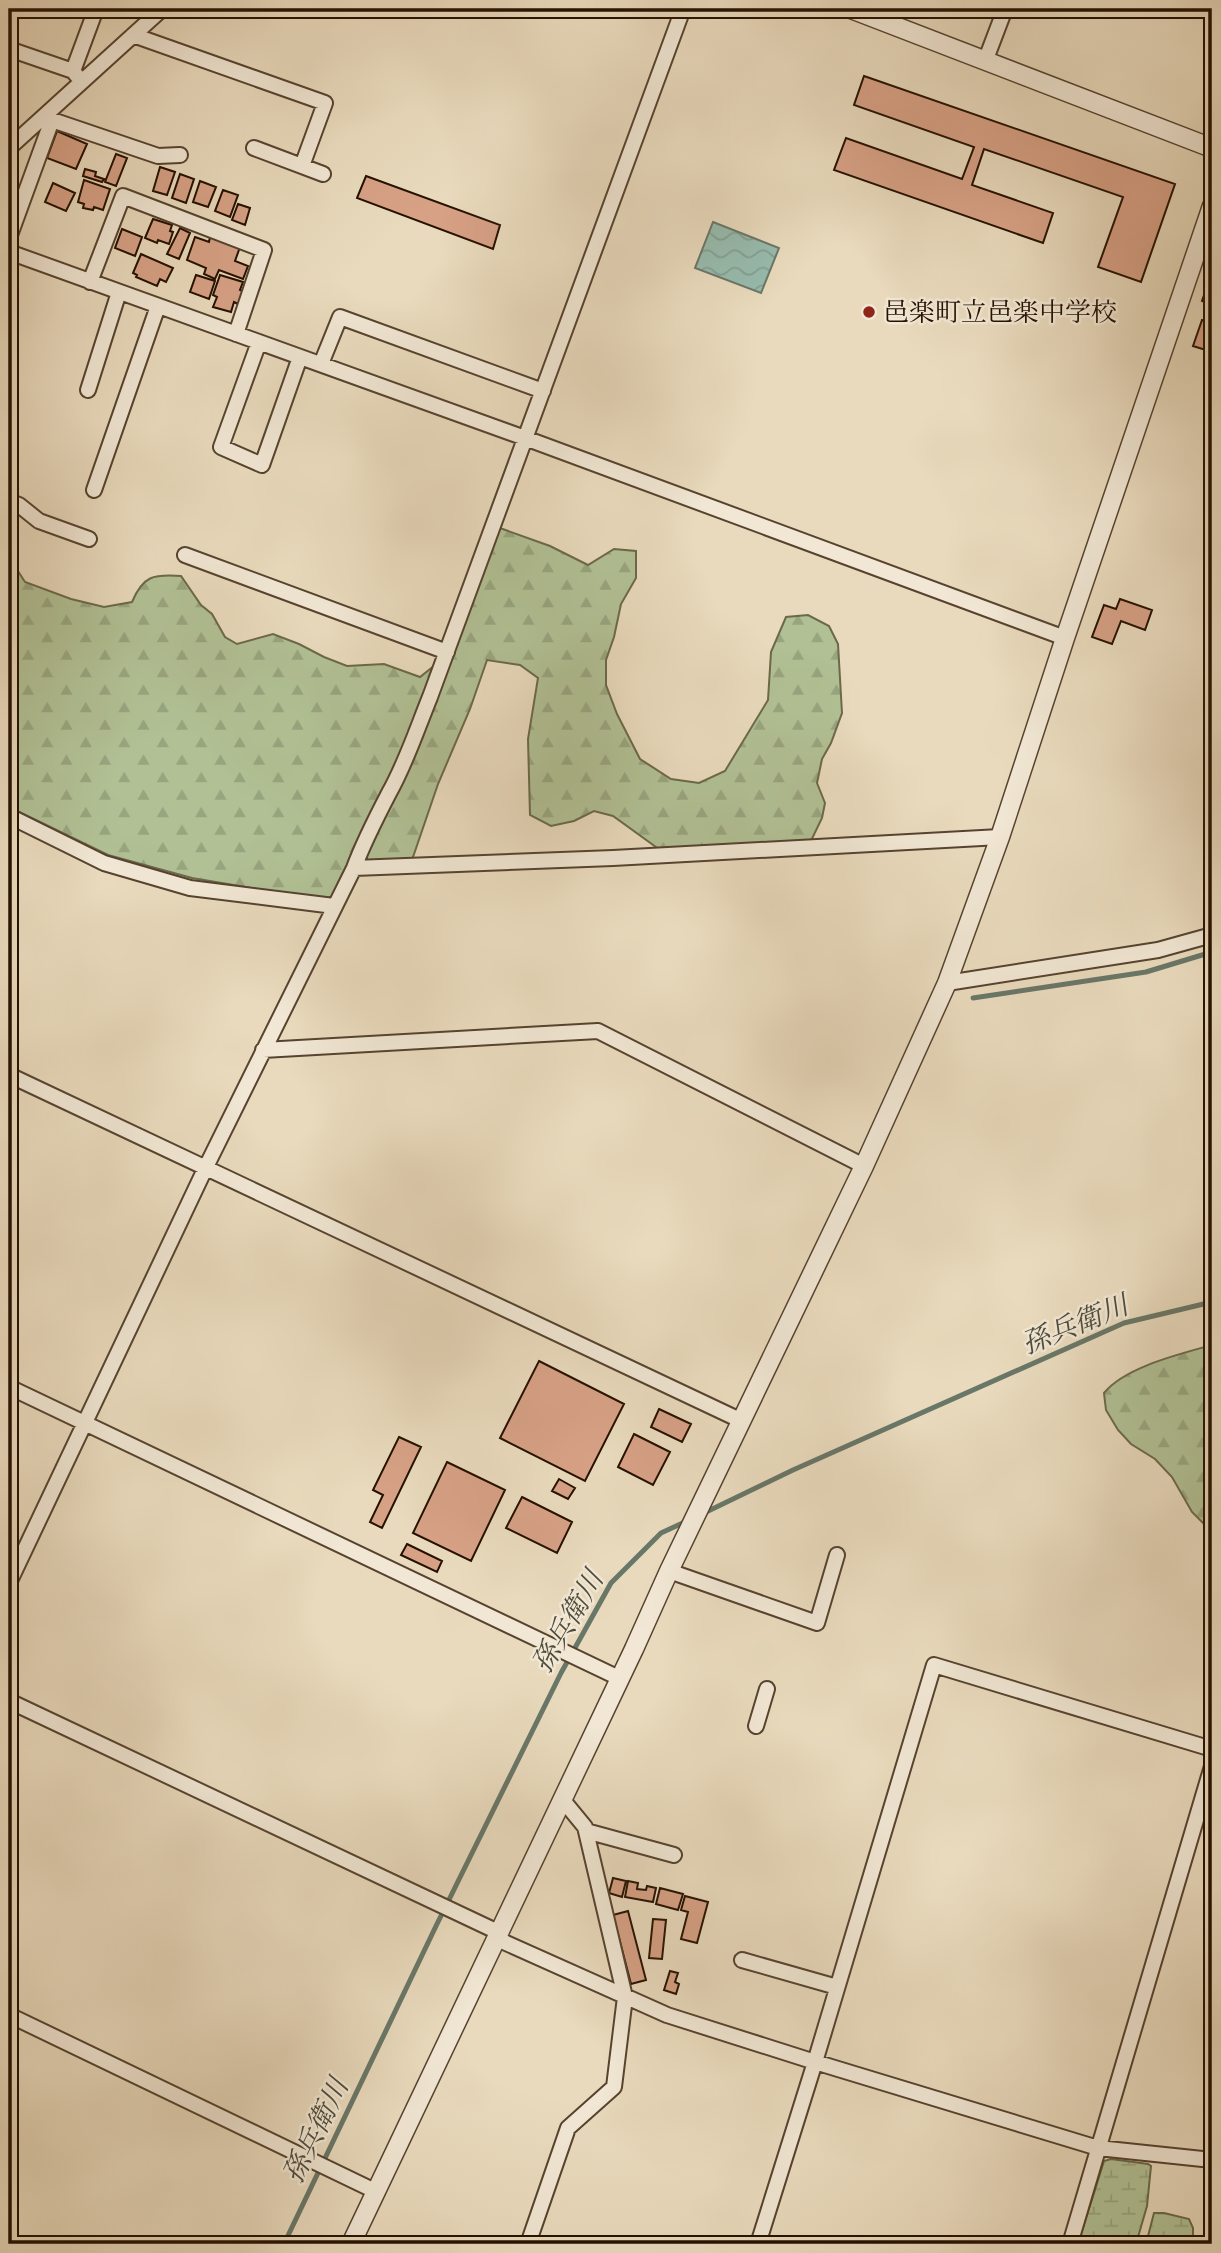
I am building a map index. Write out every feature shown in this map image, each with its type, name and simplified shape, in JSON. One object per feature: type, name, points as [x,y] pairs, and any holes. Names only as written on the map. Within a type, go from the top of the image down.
[{"type":"street","points":[[9,238],[50,117],[77,76],[162,9]]},
{"type":"street","points":[[9,1583],[205,1169],[355,868],[368,832],[390,793],[447,652],[683,9]]},
{"type":"street","points":[[851,9],[1212,148]]},
{"type":"street","points":[[986,59],[1005,9]]},
{"type":"street","points":[[77,76],[91,10]]},
{"type":"street","points":[[133,34],[325,103],[302,166]]},
{"type":"street","points":[[9,49],[77,76]]},
{"type":"street","points":[[9,148],[50,117]]},
{"type":"street","points":[[50,117],[158,156],[180,155]]},
{"type":"street","points":[[254,148],[323,174]]},
{"type":"street","points":[[90,282],[123,195],[264,250],[236,334]]},
{"type":"street","points":[[351,2244],[864,1166],[947,983],[1000,836],[1212,206]]},
{"type":"street","points":[[9,252],[525,438],[1065,638]]},
{"type":"street","points":[[88,390],[119,292]]},
{"type":"street","points":[[94,490],[158,306]]},
{"type":"street","points":[[321,364],[340,317],[543,391]]},
{"type":"street","points":[[259,342],[222,447],[262,464],[300,357]]},
{"type":"street","points":[[9,501],[19,505],[39,521],[89,539]]},
{"type":"street","points":[[185,555],[447,652]]},
{"type":"street","points":[[9,816],[104,863],[190,888],[334,906]]},
{"type":"street","points":[[355,868],[613,858],[1000,836]]},
{"type":"street","points":[[947,983],[1158,950],[1212,935]]},
{"type":"street","points":[[263,1050],[598,1031],[864,1166]]},
{"type":"street","points":[[9,1075],[742,1421]]},
{"type":"street","points":[[9,1387],[619,1678]]},
{"type":"street","points":[[669,1571],[817,1623],[837,1555]]},
{"type":"street","points":[[758,2244],[816,2062],[934,1665],[1212,1749]]},
{"type":"street","points":[[757,1726],[766,1689]]},
{"type":"street","points":[[9,1701],[667,2015],[1098,2148],[1212,2161]]},
{"type":"street","points":[[1070,2244],[1212,1766]]},
{"type":"street","points":[[528,2244],[568,2128],[614,2087],[625,1997],[586,1831],[562,1800]]},
{"type":"street","points":[[586,1831],[674,1855]]},
{"type":"street","points":[[742,1960],[838,1987]]},
{"type":"street","points":[[9,2015],[377,2192]]},
{"type":"green space","points":[[497,527],[550,546],[588,565],[614,549],[636,551],[636,578],[621,604],[606,660],[606,685],[617,714],[640,759],[671,779],[699,783],[725,771],[768,700],[771,652],[786,617],[808,615],[829,626],[838,644],[842,713],[822,759],[817,783],[825,803],[822,818],[808,847],[667,855],[613,816],[594,811],[574,821],[551,826],[530,815],[528,739],[538,678],[520,665],[487,660],[470,709],[438,784],[412,860],[350,862],[333,897],[316,899],[192,878],[108,855],[9,807],[9,563],[16,568],[25,582],[71,599],[104,607],[132,602],[140,587],[156,576],[181,576],[201,605],[212,614],[225,637],[237,644],[273,634],[347,666],[384,664],[420,677],[454,650]]},
{"type":"green space","points":[[1212,1345],[1212,1532],[1192,1512],[1172,1477],[1155,1459],[1131,1444],[1118,1430],[1106,1410],[1104,1393],[1113,1384],[1139,1369]]},
{"type":"green space","points":[[1111,2159],[1151,2166],[1147,2206],[1136,2244],[1078,2244],[1104,2161]]},
{"type":"green space","points":[[1154,2213],[1189,2219],[1193,2228],[1193,2244],[1146,2244]]},
{"type":"water","points":[[713,222],[779,248],[761,293],[695,268]]},
{"type":"building","points":[[864,76],[1175,184],[1141,282],[1098,267],[1123,197],[984,149],[972,185],[1053,213],[1043,243],[834,170],[846,138],[962,179],[974,147],[854,105]]},
{"type":"building","points":[[57,131],[87,144],[76,169],[47,158]]},
{"type":"building","points":[[116,154],[127,158],[116,186],[105,182]]},
{"type":"building","points":[[160,167],[175,172],[167,195],[153,191]]},
{"type":"building","points":[[85,169],[96,172],[95,176],[104,179],[102,182],[83,176]]},
{"type":"building","points":[[180,174],[194,179],[186,203],[172,198]]},
{"type":"building","points":[[366,176],[500,225],[493,249],[357,198]]},
{"type":"building","points":[[84,180],[110,189],[103,210],[83,208],[84,204],[78,202]]},
{"type":"building","points":[[200,181],[216,187],[208,207],[193,202]]},
{"type":"building","points":[[53,183],[75,193],[66,211],[45,202]]},
{"type":"building","points":[[223,190],[238,195],[230,217],[215,211]]},
{"type":"building","points":[[238,204],[250,208],[245,225],[232,220]]},
{"type":"building","points":[[153,219],[172,225],[169,244],[145,238]]},
{"type":"building","points":[[180,228],[190,233],[179,259],[167,254]]},
{"type":"building","points":[[122,229],[142,237],[135,256],[115,248]]},
{"type":"building","points":[[195,237],[209,242],[210,237],[240,247],[235,261],[248,266],[243,279],[219,270],[215,279],[204,274],[206,268],[187,260]]},
{"type":"building","points":[[141,254],[173,268],[166,282],[160,279],[157,286],[136,277],[133,273]]},
{"type":"building","points":[[196,275],[215,281],[209,299],[190,292]]},
{"type":"building","points":[[220,275],[243,282],[238,304],[234,302],[231,312],[213,307],[217,297],[213,295]]},
{"type":"building","points":[[1212,275],[1212,305],[1202,301]]},
{"type":"building","points":[[1202,320],[1212,324],[1212,352],[1193,346]]},
{"type":"building","points":[[1120,599],[1152,610],[1145,630],[1121,621],[1112,644],[1092,637],[1104,605],[1116,609]]},
{"type":"building","points":[[539,1361],[624,1404],[585,1481],[500,1438]]},
{"type":"building","points":[[659,1409],[691,1424],[682,1442],[651,1427]]},
{"type":"building","points":[[634,1434],[670,1452],[653,1485],[618,1467]]},
{"type":"building","points":[[399,1437],[421,1447],[382,1528],[370,1522],[383,1495],[373,1490]]},
{"type":"building","points":[[447,1462],[505,1490],[471,1561],[413,1533]]},
{"type":"building","points":[[559,1479],[575,1488],[568,1499],[552,1491]]},
{"type":"building","points":[[522,1497],[572,1522],[557,1553],[506,1528]]},
{"type":"building","points":[[407,1544],[442,1561],[437,1572],[401,1555]]},
{"type":"building","points":[[613,1878],[626,1881],[622,1897],[609,1893]]},
{"type":"building","points":[[628,1881],[638,1883],[637,1889],[646,1890],[647,1886],[656,1888],[653,1902],[625,1897]]},
{"type":"building","points":[[660,1888],[683,1894],[678,1910],[656,1904]]},
{"type":"building","points":[[685,1896],[708,1902],[697,1943],[681,1939],[688,1912],[681,1910]]},
{"type":"building","points":[[628,1911],[646,1980],[631,1984],[613,1915]]},
{"type":"building","points":[[653,1919],[666,1920],[662,1959],[649,1958]]},
{"type":"building","points":[[670,1971],[678,1973],[675,1982],[679,1984],[676,1994],[664,1990]]},
{"type":"waterway","points":[[973,998],[1146,972],[1212,952]]},
{"type":"waterway","name":"孫兵衛川","points":[[702,1514],[793,1470],[1124,1323],[1212,1302]]},
{"type":"waterway","name":"孫兵衛川","points":[[284,2244],[561,1673],[611,1583],[661,1533],[687,1521]]},
{"type":"place","name":"邑楽町立邑楽中学校","points":[[869,312]]}]
